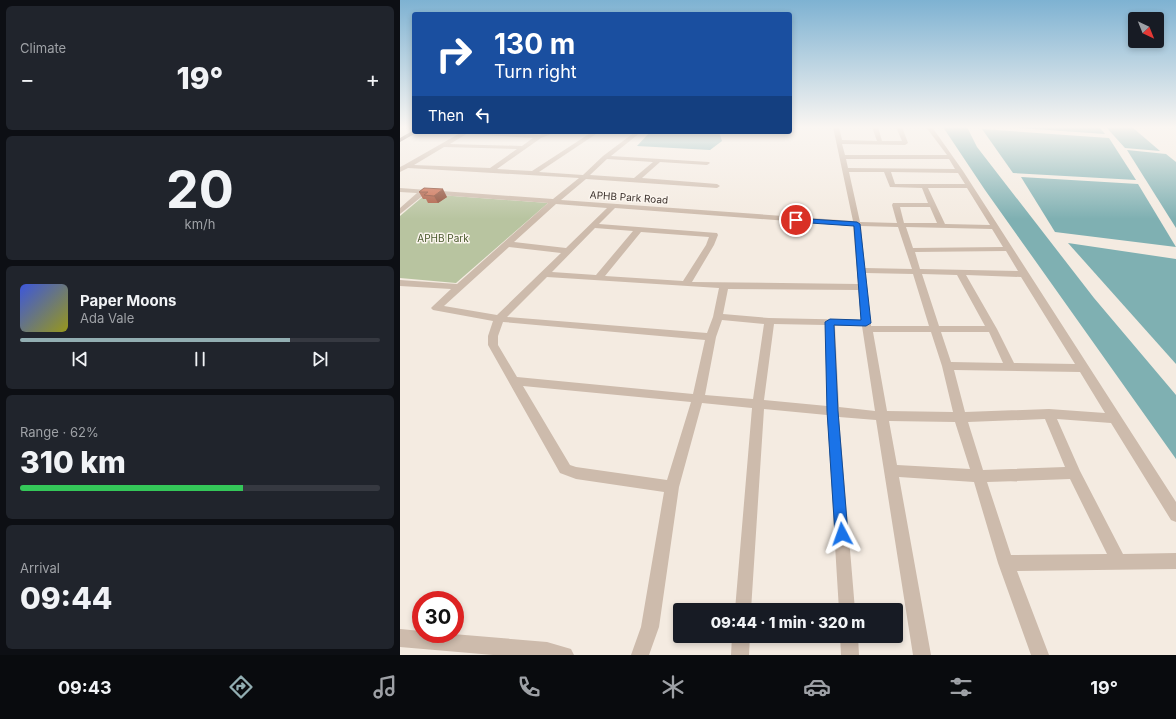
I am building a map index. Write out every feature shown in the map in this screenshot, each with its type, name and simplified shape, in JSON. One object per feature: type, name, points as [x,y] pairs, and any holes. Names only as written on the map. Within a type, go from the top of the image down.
[{"type":"street","points":[[400,170],[421,158]]},
{"type":"street","points":[[491,170],[510,158]]},
{"type":"street","points":[[533,173],[557,158]]},
{"type":"street","points":[[604,158],[585,177],[436,308],[499,319],[711,337]]},
{"type":"street","points":[[615,158],[707,163]]},
{"type":"street","points":[[842,158],[857,224],[867,326],[922,655]]},
{"type":"street","points":[[951,158],[1176,516]]},
{"type":"street","points":[[636,180],[659,160]]},
{"type":"street","points":[[406,166],[491,170],[717,186]]},
{"type":"street","points":[[846,170],[960,171]]},
{"type":"street","points":[[887,171],[901,225],[936,330],[960,416],[1006,563],[1040,655]]},
{"type":"street","points":[[894,196],[924,186],[969,186]]},
{"type":"street","points":[[924,186],[942,226]]},
{"type":"street","name":"APHB Park Road","points":[[400,190],[857,224],[995,227]]},
{"type":"street","points":[[400,212],[424,192]]},
{"type":"street","points":[[894,196],[933,205]]},
{"type":"street","points":[[612,206],[499,319],[493,336],[493,345],[565,469],[576,473],[672,487]]},
{"type":"street","points":[[593,226],[714,235],[710,245],[686,284]]},
{"type":"street","points":[[598,278],[639,229]]},
{"type":"street","points":[[507,244],[568,250]]},
{"type":"street","points":[[910,250],[1009,250]]},
{"type":"street","points":[[861,270],[1024,274]]},
{"type":"street","points":[[960,273],[992,329],[1010,367]]},
{"type":"street","points":[[544,274],[724,286],[862,287]]},
{"type":"street","points":[[400,283],[459,287]]},
{"type":"street","points":[[641,653],[650,627],[672,487],[698,398],[724,286]]},
{"type":"street","points":[[718,317],[769,321],[830,322],[867,326],[936,330],[992,329]]},
{"type":"street","points":[[744,603],[758,404],[769,321]]},
{"type":"street","points":[[830,322],[833,411],[847,603]]},
{"type":"street","points":[[947,366],[1084,368]]},
{"type":"street","points":[[514,381],[882,416],[1049,414],[1115,418]]},
{"type":"street","points":[[1049,414],[1074,473],[1118,561]]},
{"type":"street","points":[[891,471],[980,476],[1074,473]]},
{"type":"street","points":[[1006,563],[1176,561]]},
{"type":"street","points":[[401,640],[565,655]]},
{"type":"street","points":[[740,655],[741,643]]},
{"type":"street","points":[[849,643],[850,655]]},
{"type":"green space","name":"APHB Park","points":[[426,194],[548,203],[456,283],[400,278],[400,216]]},
{"type":"water","points":[[963,158],[985,158],[1094,298],[1176,395],[1176,459]]},
{"type":"water","points":[[1002,158],[1122,158],[1136,180],[1013,173]]},
{"type":"water","points":[[1132,158],[1170,158],[1176,162],[1176,228]]},
{"type":"water","points":[[1021,177],[1138,184],[1176,247],[1055,232]]},
{"type":"water","points":[[1068,243],[1176,259],[1176,364]]},
{"type":"building","points":[[424,188],[443,189],[434,196],[424,195],[428,192],[419,192]]},
{"type":"route","points":[[796,220],[857,224],[866,323],[830,322],[833,411],[842,534]]}]
